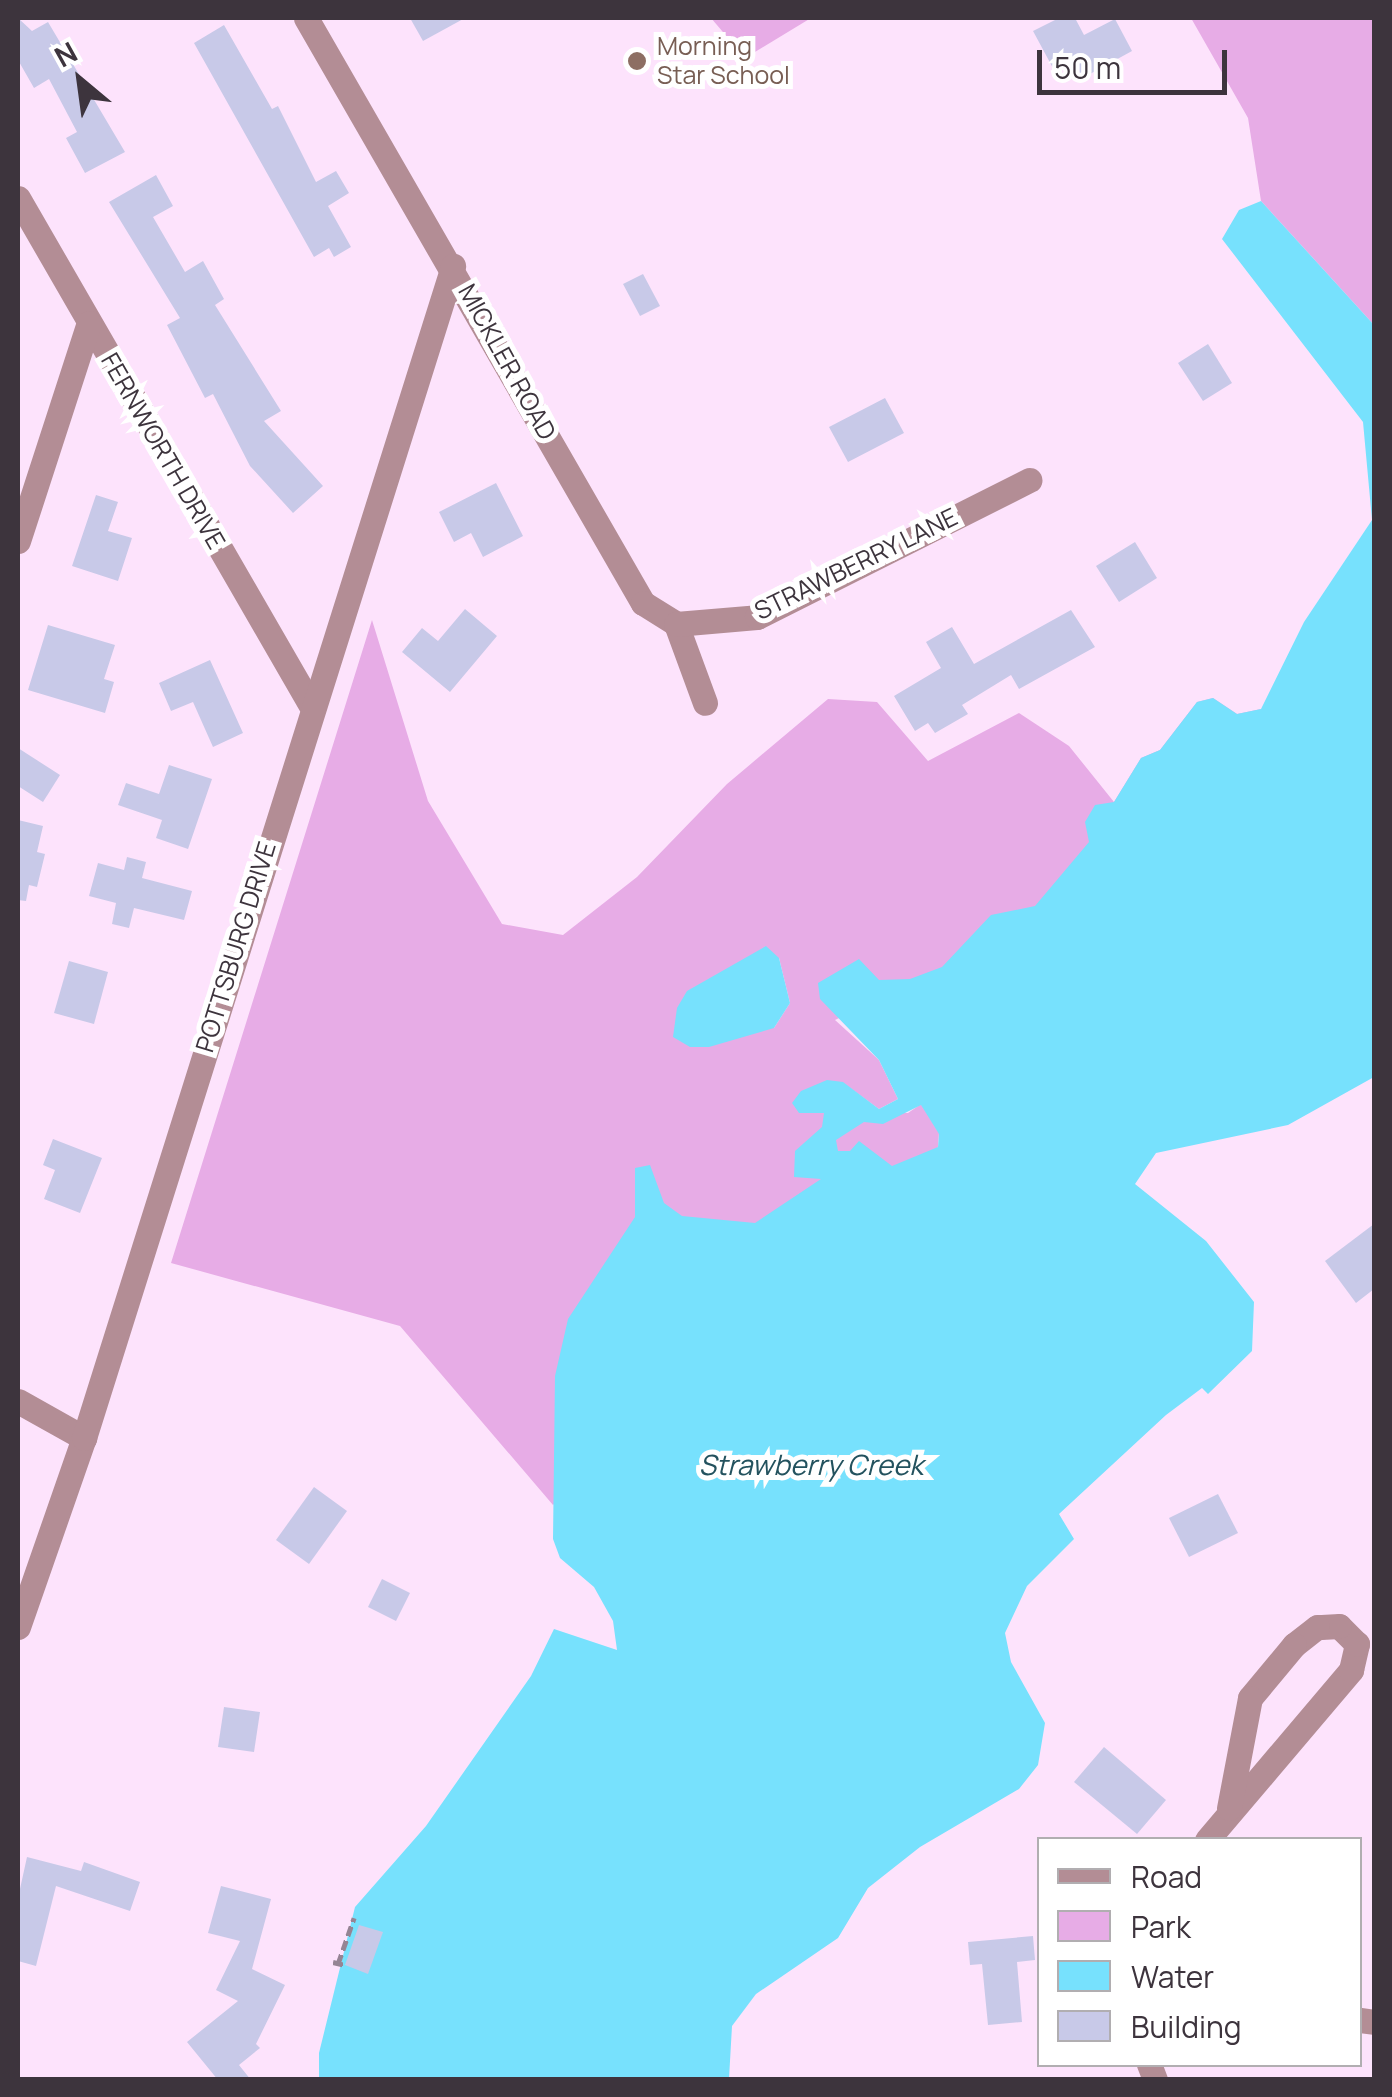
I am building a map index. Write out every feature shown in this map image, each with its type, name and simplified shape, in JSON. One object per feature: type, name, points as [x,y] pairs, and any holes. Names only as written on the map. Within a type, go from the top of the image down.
[{"type":"street","name":"MICKLER ROAD","points":[[306,18],[453,266],[642,603],[676,624]]},
{"type":"street","name":"FERNWORTH DRIVE","points":[[18,198],[310,704]]},
{"type":"street","name":"POTTSBURG DRIVE","points":[[18,1628],[84,1438],[310,704],[453,266]]},
{"type":"street","points":[[18,541],[89,323]]},
{"type":"street","name":"STRAWBERRY LANE","points":[[676,624],[757,617],[1029,480]]},
{"type":"street","points":[[676,624],[704,703]]},
{"type":"street","points":[[18,1401],[84,1438]]},
{"type":"street","points":[[1209,1837],[1229,1808],[1352,1670],[1358,1644],[1339,1626],[1317,1627],[1294,1645],[1250,1698],[1229,1808]]},
{"type":"path","points":[[339,1964],[354,1918]]},
{"type":"green space","points":[[711,18],[811,18],[745,58]]},
{"type":"green space","points":[[1191,18],[1374,18],[1374,325],[1261,201],[1248,118]]},
{"type":"green space","points":[[372,620],[428,801],[502,924],[563,935],[637,877],[727,784],[828,699],[877,702],[928,761],[1019,713],[1069,746],[1114,802],[1141,758],[1160,750],[1197,702],[1213,698],[1237,714],[1261,709],[1095,836],[1066,910],[835,1020],[879,1060],[898,1099],[879,1109],[842,1082],[799,1113],[908,1113],[921,1104],[939,1133],[938,1147],[553,1505],[400,1326],[171,1263]],"holes":[[[779,958],[790,1003],[774,1028]]]},
{"type":"water","name":"Strawberry Creek","points":[[1261,201],[1374,325],[1374,1077],[1288,1125],[1156,1153],[1135,1184],[1206,1241],[1254,1302],[1252,1351],[1208,1394],[1202,1388],[1166,1415],[1059,1514],[1074,1539],[1027,1586],[1005,1633],[1011,1662],[1045,1723],[1038,1765],[1019,1789],[920,1847],[868,1888],[838,1938],[756,1994],[732,2026],[729,2079],[319,2080],[319,2053],[355,1907],[426,1826],[531,1676],[554,1629],[617,1650],[613,1621],[594,1587],[560,1558],[553,1539],[555,1376],[568,1319],[635,1217],[635,1168],[650,1165],[664,1203],[682,1216],[755,1223],[821,1179],[794,1177],[795,1151],[822,1127],[824,1113],[799,1113],[792,1103],[801,1091],[827,1080],[843,1082],[879,1109],[898,1099],[879,1060],[820,999],[818,983],[859,959],[879,980],[910,979],[942,967],[991,915],[1035,906],[1089,842],[1085,822],[1095,805],[1114,802],[1141,758],[1160,750],[1197,702],[1213,698],[1237,714],[1261,709],[1304,622],[1372,520],[1363,422],[1222,239],[1239,210]],"holes":[[[921,1105],[939,1134],[938,1147],[892,1166],[859,1141],[850,1151],[838,1151],[836,1140],[864,1122],[883,1124]]]},
{"type":"water","points":[[766,946],[779,958],[790,1003],[774,1028],[709,1047],[690,1047],[673,1037],[677,1008],[687,991]]},
{"type":"building","points":[[18,18],[32,31],[48,22],[125,152],[85,173],[66,138],[77,132],[49,79],[34,88],[18,60]]},
{"type":"building","points":[[410,18],[465,18],[423,41]]},
{"type":"building","points":[[1059,18],[1075,18],[1084,35],[1115,19],[1132,51],[1079,80],[1069,62],[1054,70],[1033,31]]},
{"type":"building","points":[[224,25],[272,109],[278,106],[316,182],[336,171],[349,193],[328,206],[351,247],[334,257],[329,248],[314,257],[194,43]]},
{"type":"building","points":[[156,175],[173,206],[153,217],[185,272],[203,261],[224,299],[215,305],[281,411],[264,421],[323,486],[293,513],[250,466],[213,394],[205,398],[167,325],[180,318],[109,202]]},
{"type":"building","points":[[643,274],[660,306],[640,316],[623,284]]},
{"type":"building","points":[[1208,344],[1232,383],[1203,401],[1178,363]]},
{"type":"building","points":[[885,398],[904,433],[848,462],[829,427]]},
{"type":"building","points":[[496,483],[523,536],[483,557],[471,533],[454,542],[439,512]]},
{"type":"building","points":[[96,495],[118,502],[108,531],[132,538],[118,581],[72,566]]},
{"type":"building","points":[[1135,542],[1157,578],[1119,602],[1096,566]]},
{"type":"building","points":[[465,609],[497,636],[450,692],[402,652],[422,628],[438,641]]},
{"type":"building","points":[[1071,610],[1095,647],[1019,689],[1011,675],[962,705],[968,714],[935,733],[928,723],[915,731],[894,696],[941,668],[926,642],[952,627],[974,664]]},
{"type":"building","points":[[48,625],[115,645],[104,679],[114,682],[105,713],[28,690]]},
{"type":"building","points":[[210,660],[243,733],[213,747],[193,702],[171,711],[159,683]]},
{"type":"building","points":[[18,748],[60,775],[43,802],[18,786]]},
{"type":"building","points":[[169,765],[212,779],[188,849],[156,838],[162,820],[118,805],[126,783],[159,794]]},
{"type":"building","points":[[18,820],[43,826],[37,852],[45,854],[37,887],[29,885],[26,901],[18,900]]},
{"type":"building","points":[[127,857],[146,862],[142,878],[192,891],[184,920],[134,908],[129,928],[112,924],[116,903],[89,896],[98,863],[124,870]]},
{"type":"building","points":[[69,961],[108,972],[94,1024],[54,1013]]},
{"type":"building","points":[[53,1139],[102,1158],[80,1213],[44,1199],[55,1170],[43,1165]]},
{"type":"building","points":[[1374,1224],[1374,1289],[1356,1303],[1325,1261]]},
{"type":"building","points":[[314,1487],[347,1511],[309,1564],[276,1540]]},
{"type":"building","points":[[1218,1494],[1238,1533],[1189,1557],[1169,1518]]},
{"type":"building","points":[[382,1579],[410,1593],[396,1621],[368,1607]]},
{"type":"building","points":[[224,1707],[260,1712],[254,1752],[218,1747]]},
{"type":"building","points":[[1104,1747],[1166,1800],[1137,1834],[1074,1782]]},
{"type":"building","points":[[27,1857],[81,1871],[84,1862],[140,1882],[130,1911],[56,1886],[36,1966],[18,1961],[18,1898]]},
{"type":"building","points":[[221,1886],[271,1899],[252,1969],[285,1985],[256,2044],[260,2048],[239,2065],[251,2080],[218,2080],[187,2042],[238,2001],[216,1990],[240,1941],[208,1933]]},
{"type":"building","points":[[359,1925],[383,1932],[368,1974],[345,1965]]},
{"type":"building","points":[[1033,1936],[1035,1960],[1017,1962],[1022,2022],[988,2025],[982,1964],[970,1965],[968,1942]]},
{"type":"place","name":"Morning Star School","points":[[637,61]]}]
